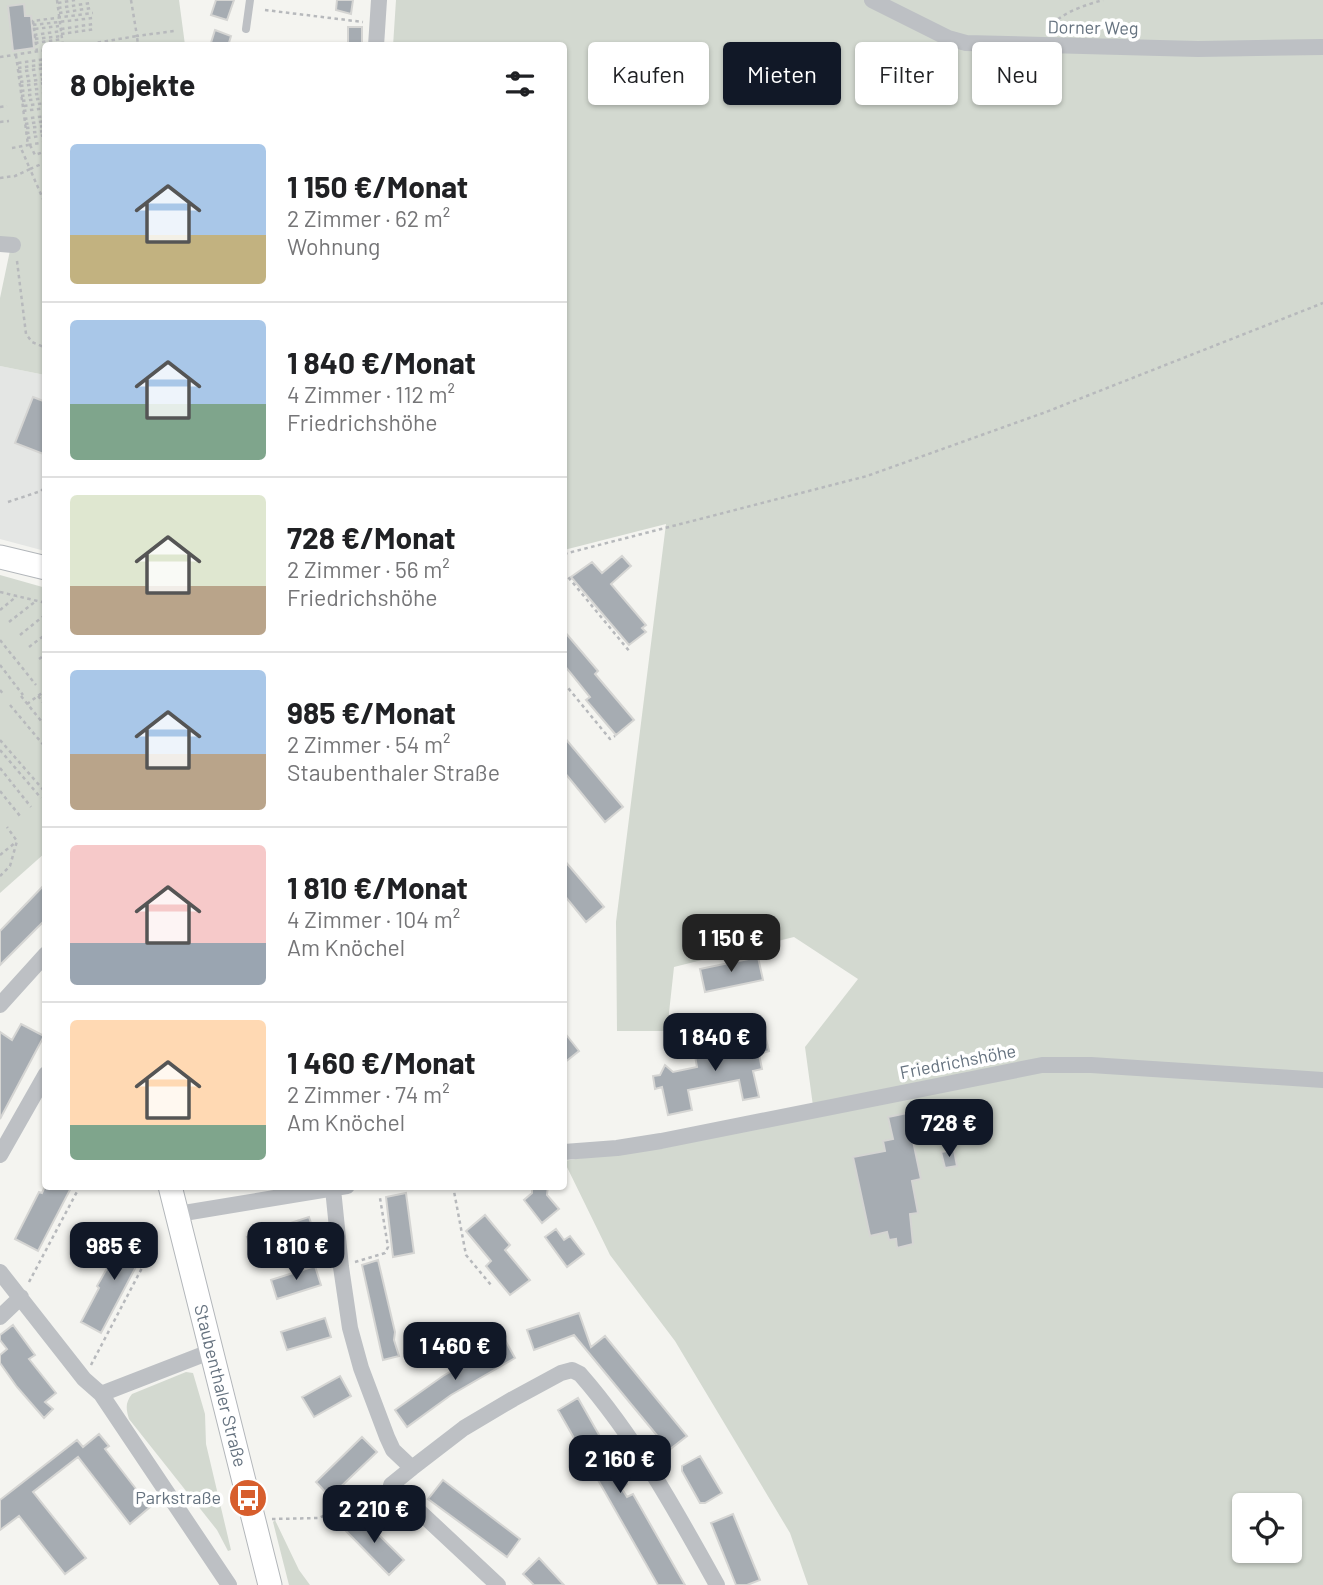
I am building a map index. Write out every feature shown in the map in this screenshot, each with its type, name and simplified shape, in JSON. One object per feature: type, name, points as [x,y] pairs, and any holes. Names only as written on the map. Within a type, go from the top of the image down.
[{"type":"main road","points":[[0,557],[42,567]]},
{"type":"main road","name":"Staubenthaler Straße","points":[[171,1190],[270,1585]]},
{"type":"street","points":[[376,42],[379,0]]},
{"type":"street","name":"Dorner Weg","points":[[872,0],[957,41],[973,42]]},
{"type":"street","name":"Dorner Weg","points":[[1062,46],[1198,49],[1323,47]]},
{"type":"street","points":[[0,1005],[42,958]]},
{"type":"street","name":"Friedrichshöhe","points":[[567,1152],[661,1141],[1042,1065],[1091,1065],[1323,1080]]},
{"type":"street","points":[[0,1154],[42,1081]]},
{"type":"street","points":[[178,1214],[281,1192],[310,1190]]},
{"type":"street","points":[[340,1190],[341,1266],[350,1328],[375,1408],[393,1450],[412,1468]]},
{"type":"street","points":[[0,1272],[84,1378],[102,1394],[229,1585]]},
{"type":"street","points":[[0,1317],[21,1297]]},
{"type":"street","points":[[102,1394],[212,1351]]},
{"type":"street","points":[[498,1585],[391,1485],[464,1428],[561,1373],[572,1370],[580,1374],[598,1394],[652,1470],[717,1585]]},
{"type":"lane","points":[[246,29],[250,0]]},
{"type":"path","points":[[58,4],[75,0]]},
{"type":"path","points":[[131,0],[137,42]]},
{"type":"path","points":[[1038,42],[1052,24],[1085,5],[1103,0]]},
{"type":"path","points":[[58,4],[92,5],[59,13]]},
{"type":"path","points":[[58,4],[62,42]]},
{"type":"path","points":[[265,10],[377,24]]},
{"type":"path","points":[[37,52],[33,21],[93,13]]},
{"type":"path","points":[[35,39],[93,18]]},
{"type":"path","points":[[53,42],[61,31],[94,24]]},
{"type":"path","points":[[34,27],[61,31],[95,29]]},
{"type":"path","points":[[101,42],[174,31]]},
{"type":"path","points":[[35,39],[48,42]]},
{"type":"path","points":[[0,57],[42,51]]},
{"type":"path","points":[[16,55],[29,145],[35,155],[42,152]]},
{"type":"path","points":[[18,68],[42,65]]},
{"type":"path","points":[[19,77],[42,74]]},
{"type":"path","points":[[21,89],[42,84]]},
{"type":"path","points":[[21,89],[42,84]]},
{"type":"path","points":[[21,89],[42,95]]},
{"type":"path","points":[[22,101],[42,97]]},
{"type":"path","points":[[24,109],[42,104]]},
{"type":"path","points":[[0,107],[7,106]]},
{"type":"path","points":[[24,109],[42,108]]},
{"type":"path","points":[[25,123],[42,117]]},
{"type":"path","points":[[0,122],[9,121]]},
{"type":"path","points":[[25,123],[42,123]]},
{"type":"path","points":[[27,135],[42,133]]},
{"type":"path","points":[[12,148],[42,143]]},
{"type":"path","points":[[20,146],[42,197]]},
{"type":"path","points":[[0,178],[15,176],[42,164]]},
{"type":"path","points":[[7,244],[26,334],[32,342],[42,346]]},
{"type":"path","points":[[567,553],[867,477],[1046,412],[1323,303]]},
{"type":"path","points":[[8,502],[42,490]]},
{"type":"path","points":[[567,576],[629,652]]},
{"type":"path","points":[[0,592],[42,602]]},
{"type":"path","points":[[0,610],[17,596]]},
{"type":"path","points":[[9,622],[36,601]]},
{"type":"path","points":[[20,635],[42,617]]},
{"type":"path","points":[[29,647],[42,637]]},
{"type":"path","points":[[0,640],[36,685]]},
{"type":"path","points":[[0,665],[42,722]]},
{"type":"path","points":[[567,687],[610,739],[615,736]]},
{"type":"path","points":[[0,690],[4,695]]},
{"type":"path","points":[[27,704],[42,693]]},
{"type":"path","points":[[38,696],[42,701]]},
{"type":"path","points":[[10,705],[42,743]]},
{"type":"path","points":[[0,740],[42,788]]},
{"type":"path","points":[[0,750],[41,798]]},
{"type":"path","points":[[0,768],[31,807]]},
{"type":"path","points":[[0,791],[20,816]]},
{"type":"path","points":[[7,827],[18,841]]},
{"type":"path","points":[[0,855],[18,841]]},
{"type":"path","points":[[0,876],[10,866],[18,841]]},
{"type":"path","points":[[21,1297],[78,1190]]},
{"type":"path","points":[[454,1190],[466,1255],[491,1285]]},
{"type":"path","points":[[341,1266],[384,1253],[388,1247],[380,1198]]},
{"type":"path","points":[[84,1378],[153,1247]]},
{"type":"path","points":[[253,1518],[319,1518],[372,1491],[391,1485]]},
{"type":"shaded area","points":[[0,0],[179,0],[185,42],[42,42],[42,374],[0,366],[0,298],[12,241],[0,242]]},
{"type":"shaded area","points":[[396,0],[1323,0],[1323,1585],[808,1585],[790,1533],[675,1341],[610,1255],[567,1167],[567,1160],[617,1152],[813,1106],[805,1047],[858,979],[794,937],[674,967],[667,1031],[617,1031],[616,922],[666,524],[567,549],[567,42],[393,42]]},
{"type":"shaded area","points":[[0,366],[42,374],[42,550],[0,539]]},
{"type":"shaded area","points":[[0,575],[42,587],[42,856],[0,893]]},
{"type":"shaded area","points":[[186,1372],[193,1373],[205,1414],[206,1444],[231,1550],[228,1551],[217,1530],[128,1415],[127,1403],[132,1394]]},
{"type":"shaded area","points":[[275,1520],[299,1570],[310,1585],[289,1585],[273,1522]]},
{"type":"building","points":[[216,0],[234,0],[227,20],[211,15]]},
{"type":"building","points":[[337,0],[353,0],[351,14],[336,10]]},
{"type":"building","points":[[24,4],[25,16],[31,16],[34,48],[13,51],[8,6]]},
{"type":"building","points":[[348,27],[362,27],[362,42],[348,42]]},
{"type":"building","points":[[215,30],[231,36],[229,42],[211,42]]},
{"type":"building","points":[[33,397],[42,400],[42,453],[15,443]]},
{"type":"building","points":[[622,556],[631,566],[611,584],[646,625],[642,628],[646,632],[629,645],[571,577],[592,562],[602,573]]},
{"type":"building","points":[[567,635],[598,671],[595,674],[634,720],[616,735],[586,700],[590,697],[567,669]]},
{"type":"building","points":[[567,741],[623,807],[605,822],[567,776]]},
{"type":"building","points":[[567,864],[604,907],[586,922],[567,899]]},
{"type":"building","points":[[42,887],[42,923],[0,965],[0,931]]},
{"type":"building","points":[[758,957],[763,980],[705,992],[700,969]]},
{"type":"building","points":[[21,1024],[42,1035],[42,1040],[0,1119],[0,1032],[12,1040]]},
{"type":"building","points":[[763,1027],[769,1051],[759,1054],[762,1069],[753,1071],[759,1097],[743,1100],[739,1080],[688,1090],[692,1110],[668,1115],[662,1087],[655,1089],[653,1076],[660,1075],[665,1065],[673,1072],[697,1067],[695,1056],[749,1045],[746,1031]]},
{"type":"building","points":[[567,1036],[579,1051],[567,1061]]},
{"type":"building","points":[[912,1112],[918,1140],[913,1141],[921,1179],[912,1181],[918,1213],[910,1214],[913,1244],[897,1248],[896,1239],[889,1240],[887,1232],[870,1236],[853,1157],[885,1151],[883,1141],[893,1139],[888,1117]]},
{"type":"building","points":[[954,1150],[957,1166],[945,1168],[941,1152]]},
{"type":"building","points":[[43,1190],[70,1190],[38,1251],[15,1239],[39,1192],[42,1193]]},
{"type":"building","points":[[532,1190],[548,1190],[547,1195],[559,1209],[542,1223],[524,1200]]},
{"type":"building","points":[[406,1193],[414,1253],[393,1257],[386,1197]]},
{"type":"building","points":[[485,1215],[510,1245],[505,1250],[530,1280],[510,1295],[486,1266],[491,1261],[466,1231]]},
{"type":"building","points":[[309,1217],[314,1232],[252,1252],[247,1237]]},
{"type":"building","points":[[556,1229],[564,1240],[570,1236],[584,1254],[567,1267],[545,1237]]},
{"type":"building","points":[[127,1233],[148,1244],[101,1333],[81,1322],[99,1288],[97,1286]]},
{"type":"building","points":[[378,1260],[399,1356],[383,1360],[362,1265]]},
{"type":"building","points":[[315,1266],[321,1285],[277,1299],[271,1280]]},
{"type":"building","points":[[579,1313],[591,1347],[605,1336],[687,1436],[669,1450],[574,1335],[534,1350],[527,1330]]},
{"type":"building","points":[[325,1318],[331,1337],[287,1350],[281,1332]]},
{"type":"building","points":[[13,1325],[35,1355],[29,1359],[56,1393],[45,1402],[53,1409],[44,1418],[0,1363],[0,1355],[7,1349],[0,1340],[0,1335]]},
{"type":"building","points":[[505,1340],[515,1358],[451,1395],[407,1427],[395,1410],[443,1376]]},
{"type":"building","points":[[340,1376],[351,1396],[314,1417],[302,1397]]},
{"type":"building","points":[[578,1398],[627,1484],[622,1489],[627,1497],[633,1494],[685,1585],[658,1585],[558,1410]]},
{"type":"building","points":[[99,1434],[109,1446],[105,1449],[150,1507],[130,1524],[78,1457],[33,1492],[86,1558],[65,1574],[19,1516],[0,1530],[0,1500],[77,1440],[83,1447]]},
{"type":"building","points":[[362,1437],[377,1452],[330,1497],[316,1482]]},
{"type":"building","points":[[700,1456],[722,1493],[705,1503],[700,1503],[682,1471],[682,1466]]},
{"type":"building","points":[[443,1480],[520,1539],[507,1557],[428,1499]]},
{"type":"building","points":[[358,1514],[404,1560],[389,1575],[344,1529]]},
{"type":"building","points":[[733,1514],[760,1580],[747,1585],[736,1585],[711,1523]]},
{"type":"building","points":[[539,1558],[564,1585],[534,1585],[523,1574]]},
{"type":"place","name":"Parkstraße","points":[[248,1498]]}]
